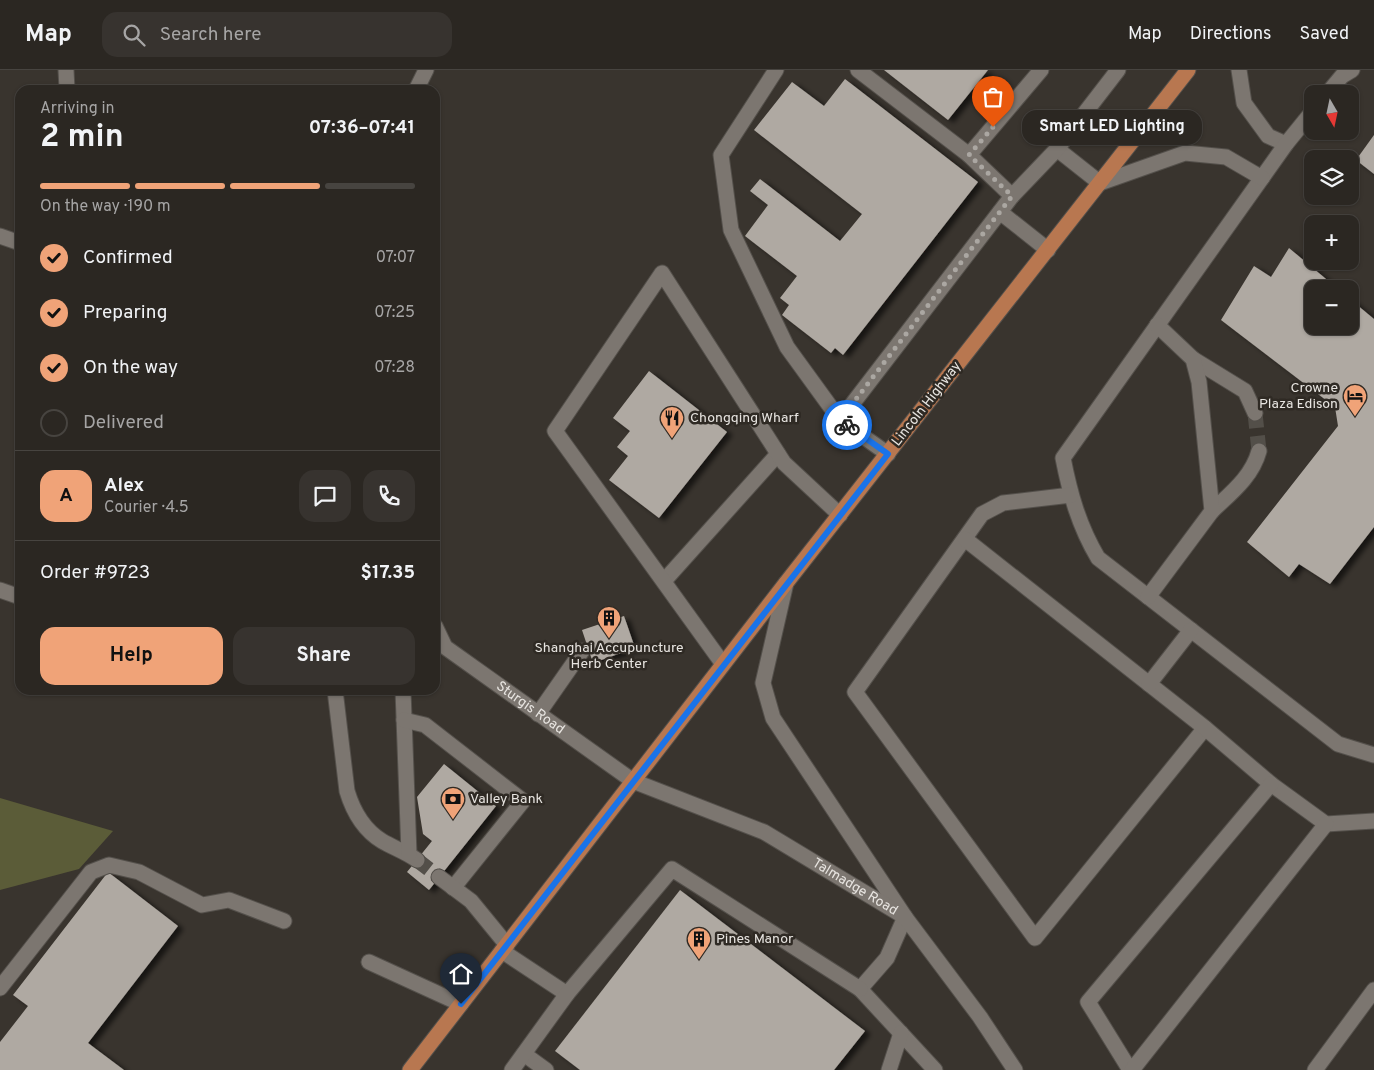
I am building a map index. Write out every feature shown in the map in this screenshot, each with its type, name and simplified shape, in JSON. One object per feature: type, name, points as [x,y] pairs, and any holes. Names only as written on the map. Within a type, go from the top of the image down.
[{"type":"main road","name":"Lincoln Highway","points":[[410,1070],[786,583],[1188,70]]},
{"type":"street","points":[[66,70],[67,85]]},
{"type":"street","points":[[418,85],[426,70]]},
{"type":"street","points":[[776,70],[722,155],[731,230],[787,346],[840,420],[888,454]]},
{"type":"street","points":[[858,70],[969,155],[1012,196]]},
{"type":"street","points":[[969,155],[1040,70]]},
{"type":"street","points":[[840,420],[1012,196],[1057,149],[1118,70]]},
{"type":"street","points":[[1239,70],[1244,103],[1268,136],[1286,144]]},
{"type":"street","points":[[1335,85],[1342,76],[1352,70]]},
{"type":"street","points":[[1304,122],[1286,144],[1063,458],[1071,495],[1086,537],[1098,558],[1338,744],[1374,754]]},
{"type":"street","points":[[1057,149],[1100,183],[1185,153],[1226,157],[1262,178]]},
{"type":"street","points":[[1000,212],[1048,250]]},
{"type":"street","points":[[0,236],[15,241]]},
{"type":"street","points":[[723,664],[555,431],[662,273],[784,463],[840,515]]},
{"type":"street","points":[[1157,325],[1193,359],[1245,391],[1255,413]]},
{"type":"street","points":[[1193,359],[1199,382],[1212,511]]},
{"type":"street","points":[[1148,597],[1212,511],[1242,482],[1256,461],[1259,451]]},
{"type":"street","points":[[664,581],[778,454]]},
{"type":"street","points":[[1071,495],[1003,503],[982,514],[855,692],[1035,938],[1205,728]]},
{"type":"street","points":[[964,539],[1205,728],[1272,784],[1326,824],[1374,821]]},
{"type":"street","points":[[786,583],[763,683],[773,718],[905,917],[887,958],[860,989]]},
{"type":"street","points":[[0,590],[15,595]]},
{"type":"street","points":[[1148,684],[1191,630]]},
{"type":"street","name":"Sturgis Road","points":[[440,647],[633,781]]},
{"type":"street","points":[[538,714],[582,651]]},
{"type":"street","points":[[336,695],[350,803],[368,830],[382,841],[412,857],[404,695]]},
{"type":"street","points":[[404,720],[425,725],[523,801],[453,888]]},
{"type":"street","name":"Talmadge Road","points":[[633,781],[764,832],[905,917],[980,1017],[1015,1070]]},
{"type":"street","points":[[1272,784],[1088,1002],[1131,1070],[1326,824]]},
{"type":"street","points":[[0,988],[91,872],[108,865],[139,872],[202,905],[229,900],[284,921]]},
{"type":"street","points":[[512,1070],[567,994],[672,869],[860,989],[935,1070]]},
{"type":"street","points":[[439,877],[472,901],[504,948],[567,994]]},
{"type":"street","points":[[369,962],[461,1004]]},
{"type":"street","points":[[1315,1070],[1374,990]]},
{"type":"street","points":[[889,1070],[901,1033]]},
{"type":"street","points":[[524,1054],[546,1070]]},
{"type":"green space","points":[[0,798],[113,831],[79,869],[0,890]]},
{"type":"building","points":[[884,70],[988,70],[948,120]]},
{"type":"building","points":[[845,79],[978,182],[843,355],[835,348],[831,353],[782,315],[789,305],[780,298],[797,276],[745,236],[768,205],[750,191],[760,179],[840,241],[862,214],[754,130],[792,82],[824,106]]},
{"type":"building","points":[[1374,135],[1374,174],[1359,162],[1359,156]]},
{"type":"building","name":"Crowne Plaza Edison","points":[[1289,248],[1304,261],[1304,270],[1315,270],[1327,280],[1304,280],[1304,335],[1359,335],[1359,306],[1374,319],[1374,527],[1330,584],[1299,564],[1289,577],[1247,542],[1338,426],[1335,407],[1221,320],[1254,266],[1271,277]]},
{"type":"building","name":"Chongqing Wharf","points":[[649,371],[727,432],[659,518],[609,480],[628,456],[617,447],[630,431],[613,418]]},
{"type":"building","name":"Shanghai Accupuncture Herb Center","points":[[624,616],[635,648],[593,663],[582,630]]},
{"type":"building","name":"Valley Bank","points":[[444,764],[496,806],[429,890],[407,872],[432,841],[423,834],[417,797]]},
{"type":"building","points":[[108,872],[178,926],[88,1043],[124,1070],[0,1070],[0,1042],[28,1006],[13,995]]},
{"type":"building","name":"Pines Manor","points":[[680,890],[865,1031],[834,1070],[580,1070],[555,1051]]},
{"type":"tunnel","points":[[1255,413],[1259,451]]},
{"type":"tunnel","points":[[417,860],[439,877]]},
{"type":"way so far","points":[[847,425],[840,420],[1012,196],[969,155],[993,127]]},
{"type":"place","name":"Smart LED Lighting","points":[[993,127]]},
{"type":"place","name":"Crowne Plaza Edison","points":[[1355,417]]},
{"type":"place","name":"Chongqing Wharf","points":[[672,439]]},
{"type":"place","name":"Shanghai Accupuncture Herb Center","points":[[609,639]]},
{"type":"place","name":"Valley Bank","points":[[453,820]]},
{"type":"place","name":"Pines Manor","points":[[699,960]]},
{"type":"route","points":[[461,1004],[775,597],[888,454],[847,425]]}]
